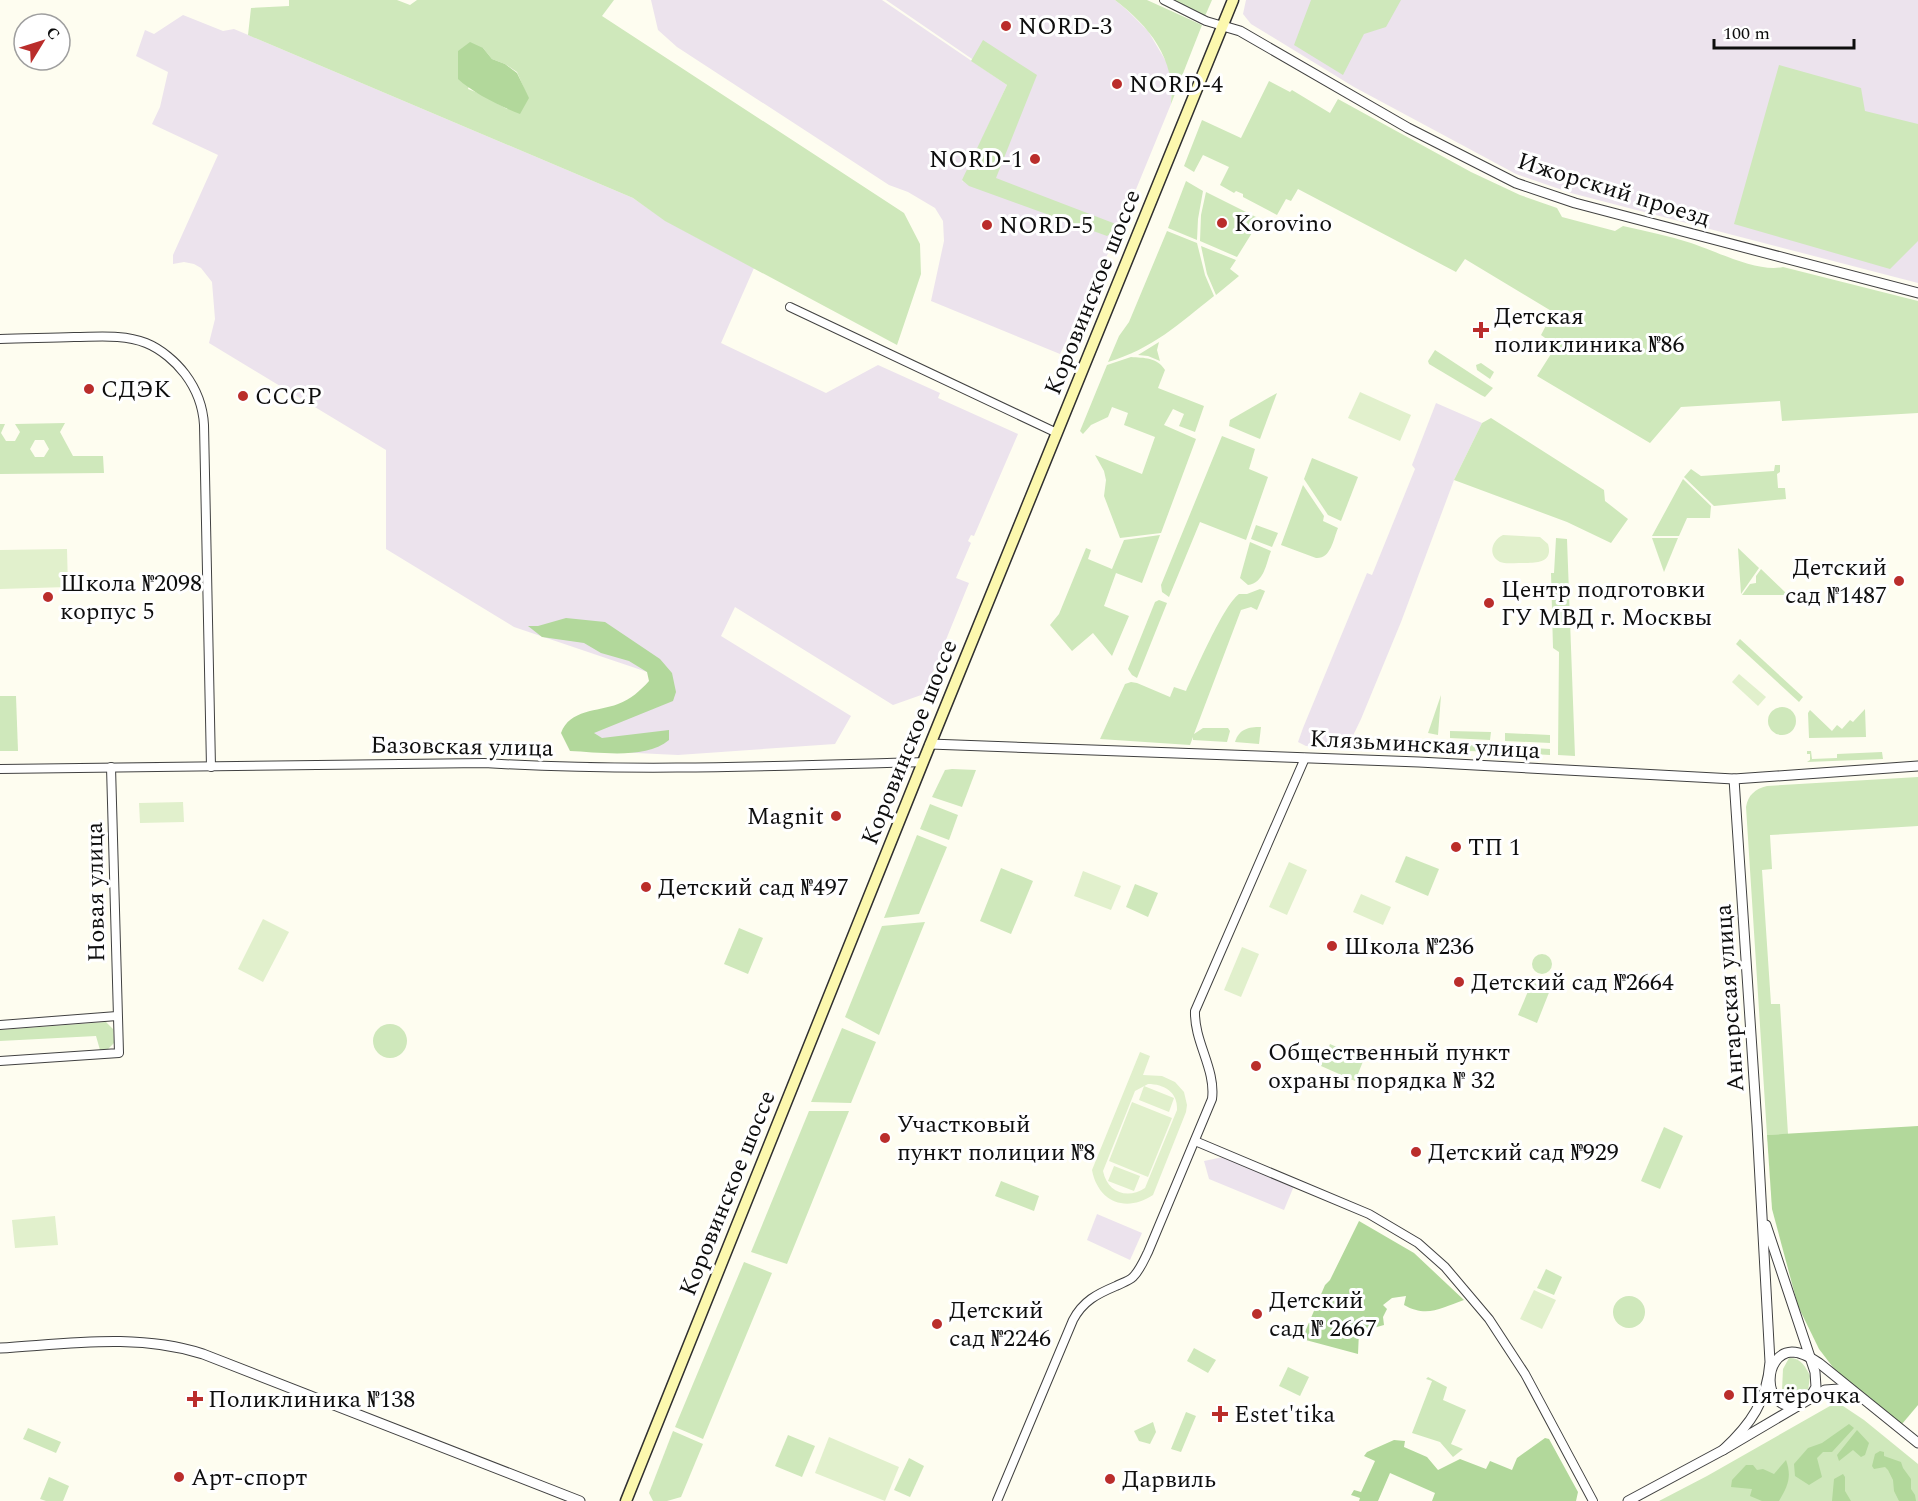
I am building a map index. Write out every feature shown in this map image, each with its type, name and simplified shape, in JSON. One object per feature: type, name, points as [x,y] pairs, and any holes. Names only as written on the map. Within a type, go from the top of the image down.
[{"type":"main road","name":"Коровинское шоссе","points":[[626,1501],[930,744],[1233,0]]},
{"type":"street","points":[[1164,0],[1206,21],[1223,26]]},
{"type":"street","name":"Ижорский проезд","points":[[1223,26],[1240,31],[1408,128],[1516,183],[1575,203],[1918,293]]},
{"type":"street","points":[[790,307],[1057,433]]},
{"type":"street","points":[[0,339],[111,336],[132,339],[162,352],[180,367],[200,399],[204,425],[212,767]]},
{"type":"street","name":"Клязьминская улица","points":[[930,744],[1305,758],[1734,779],[1918,766]]},
{"type":"street","points":[[997,1501],[1078,1310],[1089,1299],[1134,1276],[1148,1252],[1195,1141],[1213,1091],[1196,1034],[1194,1011],[1305,758]]},
{"type":"street","name":"Базовская улица","points":[[0,769],[484,763],[667,768],[923,762]]},
{"type":"street","name":"Новая улица","points":[[0,1061],[119,1053],[111,767]]},
{"type":"street","name":"Ангарская улица","points":[[1723,1450],[1743,1430],[1756,1411],[1768,1382],[1770,1362],[1763,1214],[1734,779]]},
{"type":"street","points":[[0,1025],[117,1016]]},
{"type":"street","points":[[1195,1141],[1369,1214],[1431,1254],[1459,1282],[1482,1311],[1525,1374],[1593,1501]]},
{"type":"street","name":"Ангарская улица","points":[[1628,1501],[1723,1450],[1804,1403],[1814,1394],[1816,1381],[1810,1358],[1763,1214]]},
{"type":"street","points":[[0,1348],[124,1341],[180,1347],[579,1501]]},
{"type":"street","points":[[1854,1393],[1839,1389],[1825,1390],[1804,1403],[1791,1407],[1781,1402],[1772,1393],[1768,1382],[1779,1358],[1786,1353],[1798,1353],[1810,1358],[1918,1443]]},
{"type":"shaded area","points":[[651,0],[882,0],[1007,85],[962,182],[1026,96],[886,0],[1115,0],[1127,10],[1148,31],[1167,63],[1172,80],[1171,104],[1121,226],[1060,354],[931,301],[944,241],[943,221],[935,208],[908,192],[889,185],[677,47],[658,30]]},
{"type":"shaded area","points":[[1246,0],[1918,0],[1918,283],[1571,193],[1516,174],[1354,87],[1251,24],[1243,14]]},
{"type":"shaded area","points":[[183,15],[223,31],[234,29],[633,198],[666,221],[754,268],[721,343],[826,393],[878,365],[940,393],[938,398],[1018,434],[974,536],[971,535],[968,541],[971,543],[956,578],[969,583],[924,694],[893,705],[735,607],[721,636],[851,716],[835,744],[678,755],[573,750],[572,738],[658,705],[656,675],[514,627],[386,549],[386,450],[209,343],[215,319],[212,282],[201,268],[194,264],[184,262],[173,264],[173,255],[218,155],[152,124],[160,107],[168,72],[136,56],[145,30],[154,34]]},
{"type":"shaded area","points":[[1436,403],[1482,423],[1454,480],[1401,622],[1347,748],[1306,746],[1298,742],[1303,728],[1367,573],[1372,575],[1415,469],[1412,465]]},
{"type":"shaded area","points":[[1223,1157],[1294,1186],[1284,1210],[1209,1179],[1204,1161]]},
{"type":"shaded area","points":[[1097,1214],[1142,1233],[1130,1260],[1087,1240]]},
{"type":"green space","points":[[289,0],[397,0],[410,5],[417,0],[614,0],[602,16],[904,213],[920,244],[921,274],[897,345],[665,221],[633,198],[248,35],[251,8],[289,6]],"holes":[[[483,48],[492,59],[517,72],[528,98],[507,109],[468,89]]]},
{"type":"green space","points":[[1115,0],[1147,0],[1202,25],[1171,104],[1169,72],[1158,45],[1139,21]]},
{"type":"green space","points":[[1173,0],[1212,0],[1205,16]]},
{"type":"green space","points":[[1311,0],[1401,0],[1386,27],[1364,34],[1343,75],[1294,45]]},
{"type":"green space","points":[[983,40],[1037,75],[996,178],[1121,226],[1107,236],[969,186],[962,180],[1007,85],[971,61]]},
{"type":"green space","points":[[470,42],[483,48],[492,59],[505,64],[517,73],[529,98],[520,114],[487,99],[458,79],[458,51]]},
{"type":"green space","points":[[1779,65],[1861,88],[1865,111],[1918,124],[1918,241],[1890,269],[1734,224]]},
{"type":"green space","points":[[1269,81],[1290,92],[1292,90],[1330,113],[1338,99],[1471,172],[1520,195],[1557,208],[1562,217],[1615,231],[1623,226],[1657,234],[1691,243],[1750,264],[1773,268],[1783,267],[1918,301],[1918,413],[1782,421],[1780,401],[1681,407],[1650,443],[1537,376],[1556,346],[1541,335],[1553,312],[1465,259],[1456,272],[1298,189],[1291,201],[1286,199],[1277,215],[1243,197],[1243,194],[1236,191],[1234,193],[1220,185],[1229,167],[1203,155],[1194,172],[1184,166],[1202,120],[1241,138]]},
{"type":"green space","points":[[1186,181],[1203,191],[1197,240],[1168,228]]},
{"type":"green space","points":[[1206,192],[1266,222],[1262,228],[1255,228],[1237,257],[1200,241],[1201,215]]},
{"type":"green space","points":[[1167,231],[1197,243],[1205,275],[1214,296],[1152,343],[1108,362],[1119,336],[1129,322]]},
{"type":"green space","points":[[1201,246],[1236,260],[1230,269],[1239,276],[1216,295],[1207,274]]},
{"type":"green space","points":[[1159,342],[1157,350],[1160,361],[1138,355]]},
{"type":"green space","points":[[1435,350],[1493,388],[1485,397],[1429,364],[1428,361]]},
{"type":"green space","points":[[1131,357],[1150,359],[1162,366],[1165,370],[1158,388],[1204,406],[1195,432],[1179,426],[1184,414],[1173,409],[1164,425],[1196,439],[1161,533],[1120,538],[1104,496],[1106,480],[1104,471],[1095,455],[1142,474],[1155,437],[1124,425],[1128,413],[1112,407],[1108,417],[1091,425],[1083,434],[1080,431],[1107,365]]},
{"type":"green space","points":[[1481,363],[1494,372],[1490,379],[1477,370],[1476,365]]},
{"type":"green space","points":[[1360,392],[1411,415],[1400,441],[1348,418]]},
{"type":"green space","points":[[1277,393],[1260,439],[1229,426],[1230,420]]},
{"type":"green space","points":[[1491,418],[1604,490],[1605,501],[1628,519],[1611,543],[1567,522],[1454,480],[1482,423]]},
{"type":"green space","points":[[65,423],[60,432],[73,456],[103,456],[104,473],[0,474],[0,424],[5,424],[1,433],[6,441],[15,441],[20,432],[15,424]],"holes":[[[35,440],[44,440],[49,449],[44,457],[35,457],[30,449]]]},
{"type":"green space","points":[[1222,436],[1255,449],[1249,469],[1268,477],[1246,540],[1200,522],[1169,597],[1162,592],[1161,585]]},
{"type":"green space","points":[[1312,458],[1358,477],[1341,521],[1328,515],[1304,479]]},
{"type":"green space","points":[[1775,465],[1780,465],[1780,472],[1777,474],[1778,488],[1785,488],[1786,499],[1714,506],[1684,477],[1691,469],[1701,476],[1774,471]]},
{"type":"green space","points":[[1683,479],[1711,506],[1710,518],[1687,518],[1679,536],[1652,536]]},
{"type":"green space","points":[[1303,485],[1324,516],[1323,521],[1338,528],[1331,548],[1321,557],[1316,558],[1281,545]]},
{"type":"green space","points":[[1256,525],[1278,533],[1272,547],[1251,539]]},
{"type":"green space","points":[[1160,535],[1142,583],[1116,573],[1104,606],[1129,616],[1112,656],[1093,633],[1072,651],[1050,625],[1059,614],[1086,548],[1091,550],[1088,559],[1112,569],[1124,540]]},
{"type":"green space","points":[[1503,535],[1540,537],[1548,544],[1548,556],[1536,563],[1500,562],[1493,556],[1492,548],[1496,540]]},
{"type":"green space","points":[[1556,538],[1567,539],[1575,756],[1558,755],[1559,652],[1553,648],[1551,573],[1554,573]]},
{"type":"green space","points":[[1652,538],[1678,538],[1664,572]]},
{"type":"green space","points":[[1250,542],[1271,551],[1261,577],[1258,581],[1248,585],[1240,578]]},
{"type":"green space","points":[[1738,548],[1759,568],[1741,594]]},
{"type":"green space","points":[[67,549],[68,587],[0,589],[0,550]]},
{"type":"green space","points":[[1761,569],[1788,595],[1742,595],[1750,584],[1756,583],[1756,576]]},
{"type":"green space","points":[[1260,589],[1265,591],[1257,610],[1251,607],[1241,610],[1194,734],[1203,728],[1228,728],[1230,731],[1227,742],[1193,740],[1193,737],[1190,745],[1100,739],[1125,684],[1137,683],[1170,697],[1174,687],[1186,691],[1225,611],[1239,594],[1247,594]]},
{"type":"green space","points":[[1159,600],[1167,603],[1137,678],[1128,669],[1155,602]]},
{"type":"green space","points":[[566,618],[605,622],[660,659],[672,673],[676,692],[673,701],[594,733],[602,738],[669,730],[669,740],[659,746],[635,753],[570,751],[561,733],[571,719],[577,715],[623,702],[649,681],[647,672],[629,661],[601,653],[584,643],[542,637],[528,626],[538,626]]},
{"type":"green space","points":[[1740,639],[1803,697],[1799,702],[1736,644]]},
{"type":"green space","points":[[1739,674],[1766,697],[1758,706],[1732,682]]},
{"type":"green space","points":[[1441,695],[1438,735],[1428,733]]},
{"type":"green space","points":[[0,696],[16,696],[18,751],[0,751]]},
{"type":"green space","points":[[1782,707],[1792,711],[1796,721],[1792,731],[1782,735],[1772,731],[1768,721],[1772,711]]},
{"type":"green space","points":[[1865,709],[1866,737],[1809,738],[1808,713],[1810,710],[1832,731],[1837,725],[1842,729],[1850,720],[1853,722]]},
{"type":"green space","points":[[1261,727],[1259,744],[1235,742],[1239,734],[1245,730]]},
{"type":"green space","points":[[1450,731],[1491,732],[1490,740],[1450,738]]},
{"type":"green space","points":[[1505,733],[1550,735],[1550,743],[1505,741]]},
{"type":"green space","points":[[1445,744],[1494,746],[1494,752],[1445,750]]},
{"type":"green space","points":[[1502,746],[1550,749],[1550,755],[1502,752]]},
{"type":"green space","points":[[1807,751],[1811,751],[1812,759],[1837,758],[1837,754],[1882,752],[1883,759],[1807,762],[1810,760],[1810,754],[1807,754]]},
{"type":"green space","points":[[945,770],[976,770],[962,807],[932,797]]},
{"type":"green space","points":[[1918,777],[1918,826],[1770,835],[1772,869],[1762,870],[1771,1004],[1780,1004],[1788,1134],[1767,1135],[1746,807],[1748,799],[1756,791],[1767,786]]},
{"type":"green space","points":[[183,802],[184,822],[140,823],[139,803]]},
{"type":"green space","points":[[930,804],[958,815],[949,840],[920,829]]},
{"type":"green space","points":[[917,835],[947,847],[919,914],[884,918]]},
{"type":"green space","points":[[1406,856],[1439,869],[1428,896],[1395,882]]},
{"type":"green space","points":[[1289,862],[1307,870],[1287,915],[1269,907]]},
{"type":"green space","points":[[1001,868],[1033,881],[1011,934],[980,921]]},
{"type":"green space","points":[[1083,871],[1121,886],[1111,910],[1074,896]]},
{"type":"green space","points":[[1135,884],[1158,893],[1148,917],[1126,907]]},
{"type":"green space","points":[[1361,894],[1391,907],[1383,925],[1353,912]]},
{"type":"green space","points":[[263,919],[289,932],[263,982],[238,969]]},
{"type":"green space","points":[[925,922],[879,1035],[845,1017],[882,926]]},
{"type":"green space","points":[[739,928],[763,938],[748,974],[724,964]]},
{"type":"green space","points":[[1242,947],[1259,954],[1241,997],[1224,990]]},
{"type":"green space","points":[[1538,954],[1546,954],[1552,960],[1552,968],[1546,974],[1538,974],[1532,968],[1532,960]]},
{"type":"green space","points":[[1532,982],[1550,990],[1537,1023],[1518,1015]]},
{"type":"green space","points":[[106,1022],[113,1029],[114,1043],[107,1050],[100,1050],[96,1036],[0,1041],[0,1030]]},
{"type":"green space","points":[[390,1024],[402,1029],[407,1041],[402,1053],[390,1058],[378,1053],[373,1041],[378,1029]]},
{"type":"green space","points":[[842,1028],[876,1042],[851,1103],[811,1102]]},
{"type":"green space","points":[[1330,1044],[1364,1059],[1355,1081],[1321,1066]]},
{"type":"green space","points":[[1140,1052],[1150,1056],[1143,1075],[1162,1076],[1175,1082],[1184,1092],[1187,1105],[1153,1195],[1133,1203],[1115,1201],[1100,1190],[1092,1170]],"holes":[[[1148,1084],[1169,1090],[1175,1098],[1177,1110],[1145,1188],[1138,1192],[1119,1192],[1109,1184],[1103,1171],[1135,1091]]]},
{"type":"green space","points":[[1144,1086],[1174,1098],[1169,1112],[1139,1100]]},
{"type":"green space","points":[[1132,1102],[1172,1118],[1148,1177],[1109,1161]]},
{"type":"green space","points":[[809,1111],[849,1111],[787,1264],[751,1252]]},
{"type":"green space","points":[[1918,1126],[1918,1405],[1902,1424],[1835,1370],[1819,1349],[1798,1306],[1772,1209],[1767,1135]]},
{"type":"green space","points":[[1664,1127],[1683,1136],[1660,1189],[1641,1181]]},
{"type":"green space","points":[[1114,1166],[1140,1176],[1134,1191],[1108,1181]]},
{"type":"green space","points":[[1001,1181],[1039,1196],[1034,1211],[995,1196]]},
{"type":"green space","points":[[55,1216],[58,1245],[15,1248],[12,1220]]},
{"type":"green space","points":[[1359,1221],[1414,1253],[1464,1300],[1441,1309],[1420,1311],[1404,1305],[1406,1296],[1392,1298],[1383,1305],[1387,1309],[1383,1317],[1384,1325],[1359,1332],[1358,1354],[1302,1339],[1325,1285],[1330,1280]]},
{"type":"green space","points":[[744,1262],[772,1273],[703,1439],[675,1427]]},
{"type":"green space","points":[[1546,1269],[1562,1277],[1554,1295],[1537,1288]]},
{"type":"green space","points":[[1534,1290],[1556,1300],[1542,1329],[1520,1319]]},
{"type":"green space","points":[[1629,1296],[1641,1300],[1645,1312],[1641,1324],[1629,1328],[1617,1324],[1613,1312],[1617,1300]]},
{"type":"green space","points":[[1194,1348],[1216,1360],[1208,1373],[1187,1361]]},
{"type":"green space","points":[[1789,1358],[1799,1361],[1810,1376],[1808,1391],[1799,1399],[1790,1398],[1782,1390],[1783,1369]]},
{"type":"green space","points":[[1288,1367],[1309,1377],[1300,1396],[1279,1386]]},
{"type":"green space","points":[[1428,1377],[1447,1387],[1443,1400],[1466,1410],[1451,1444],[1463,1449],[1453,1457],[1440,1442],[1412,1433],[1432,1381],[1426,1379]]},
{"type":"green space","points":[[1837,1402],[1864,1420],[1918,1464],[1918,1501],[1659,1501],[1707,1476]]},
{"type":"green space","points":[[1186,1412],[1196,1416],[1181,1452],[1171,1449]]},
{"type":"green space","points":[[1153,1422],[1156,1432],[1150,1444],[1139,1441],[1134,1431]]},
{"type":"green space","points":[[1849,1424],[1854,1428],[1832,1452],[1823,1452],[1817,1458],[1822,1477],[1809,1485],[1795,1476],[1794,1464],[1808,1448],[1822,1443]]},
{"type":"green space","points":[[28,1428],[61,1442],[56,1453],[23,1439]]},
{"type":"green space","points":[[1857,1430],[1869,1443],[1865,1455],[1861,1457],[1853,1450],[1839,1461],[1837,1455]]},
{"type":"green space","points":[[673,1431],[703,1444],[681,1497],[667,1501],[653,1501],[649,1493]]},
{"type":"green space","points":[[788,1435],[815,1446],[802,1477],[775,1466]]},
{"type":"green space","points":[[829,1437],[899,1467],[885,1501],[815,1473]]},
{"type":"green space","points":[[1545,1438],[1549,1439],[1578,1492],[1576,1501],[1432,1501],[1435,1493],[1390,1473],[1378,1501],[1359,1501],[1360,1498],[1351,1495],[1354,1490],[1361,1492],[1375,1461],[1364,1456],[1367,1452],[1394,1440],[1405,1441],[1404,1447],[1427,1457],[1438,1470],[1460,1459],[1486,1469],[1490,1461],[1512,1470],[1517,1458]]},
{"type":"green space","points":[[1880,1451],[1884,1452],[1884,1456],[1901,1462],[1911,1479],[1911,1489],[1916,1501],[1899,1501],[1888,1470],[1885,1467],[1874,1469],[1872,1466],[1875,1454]]},
{"type":"green space","points":[[909,1458],[924,1466],[910,1497],[894,1490]]},
{"type":"green space","points":[[1786,1460],[1789,1471],[1788,1481],[1779,1501],[1762,1501],[1750,1496],[1752,1489],[1731,1487],[1732,1480],[1746,1465],[1753,1465],[1757,1470],[1763,1469],[1774,1474]]},
{"type":"green space","points":[[1843,1474],[1845,1491],[1851,1501],[1832,1501],[1834,1479]]},
{"type":"green space","points":[[49,1477],[69,1486],[63,1501],[40,1499]]},
{"type":"place","name":"NORD-3","points":[[1006,26]]},
{"type":"place","name":"NORD-4","points":[[1117,84]]},
{"type":"place","name":"NORD-1","points":[[1035,159]]},
{"type":"place","name":"Korovino","points":[[1222,223]]},
{"type":"place","name":"NORD-5","points":[[987,225]]},
{"type":"place","name":"Детская поликлиника №86","points":[[1481,330]]},
{"type":"place","name":"СДЭК","points":[[89,389]]},
{"type":"place","name":"СССР","points":[[243,396]]},
{"type":"place","name":"Детский сад №1487","points":[[1899,581]]},
{"type":"place","name":"Школа №2098 корпус 5","points":[[48,597]]},
{"type":"place","name":"Центр подготовки ГУ МВД г. Москвы","points":[[1489,603]]},
{"type":"place","name":"Magnit","points":[[836,816]]},
{"type":"place","name":"ТП 1","points":[[1456,847]]},
{"type":"place","name":"Детский сад №497","points":[[646,887]]},
{"type":"place","name":"Школа №236","points":[[1332,946]]},
{"type":"place","name":"Детский сад №2664","points":[[1459,982]]},
{"type":"place","name":"Общественный пункт охраны порядка № 32","points":[[1256,1066]]},
{"type":"place","name":"Участковый пункт полиции №8","points":[[885,1138]]},
{"type":"place","name":"Детский сад №929","points":[[1416,1152]]},
{"type":"place","name":"Детский сад № 2667","points":[[1257,1314]]},
{"type":"place","name":"Детский сад №2246","points":[[937,1324]]},
{"type":"place","name":"Пятёрочка","points":[[1729,1395]]},
{"type":"place","name":"Поликлиника №138","points":[[195,1399]]},
{"type":"place","name":"Estet'tika","points":[[1220,1414]]},
{"type":"place","name":"Арт-спорт","points":[[179,1477]]},
{"type":"place","name":"Дарвиль","points":[[1110,1479]]}]
